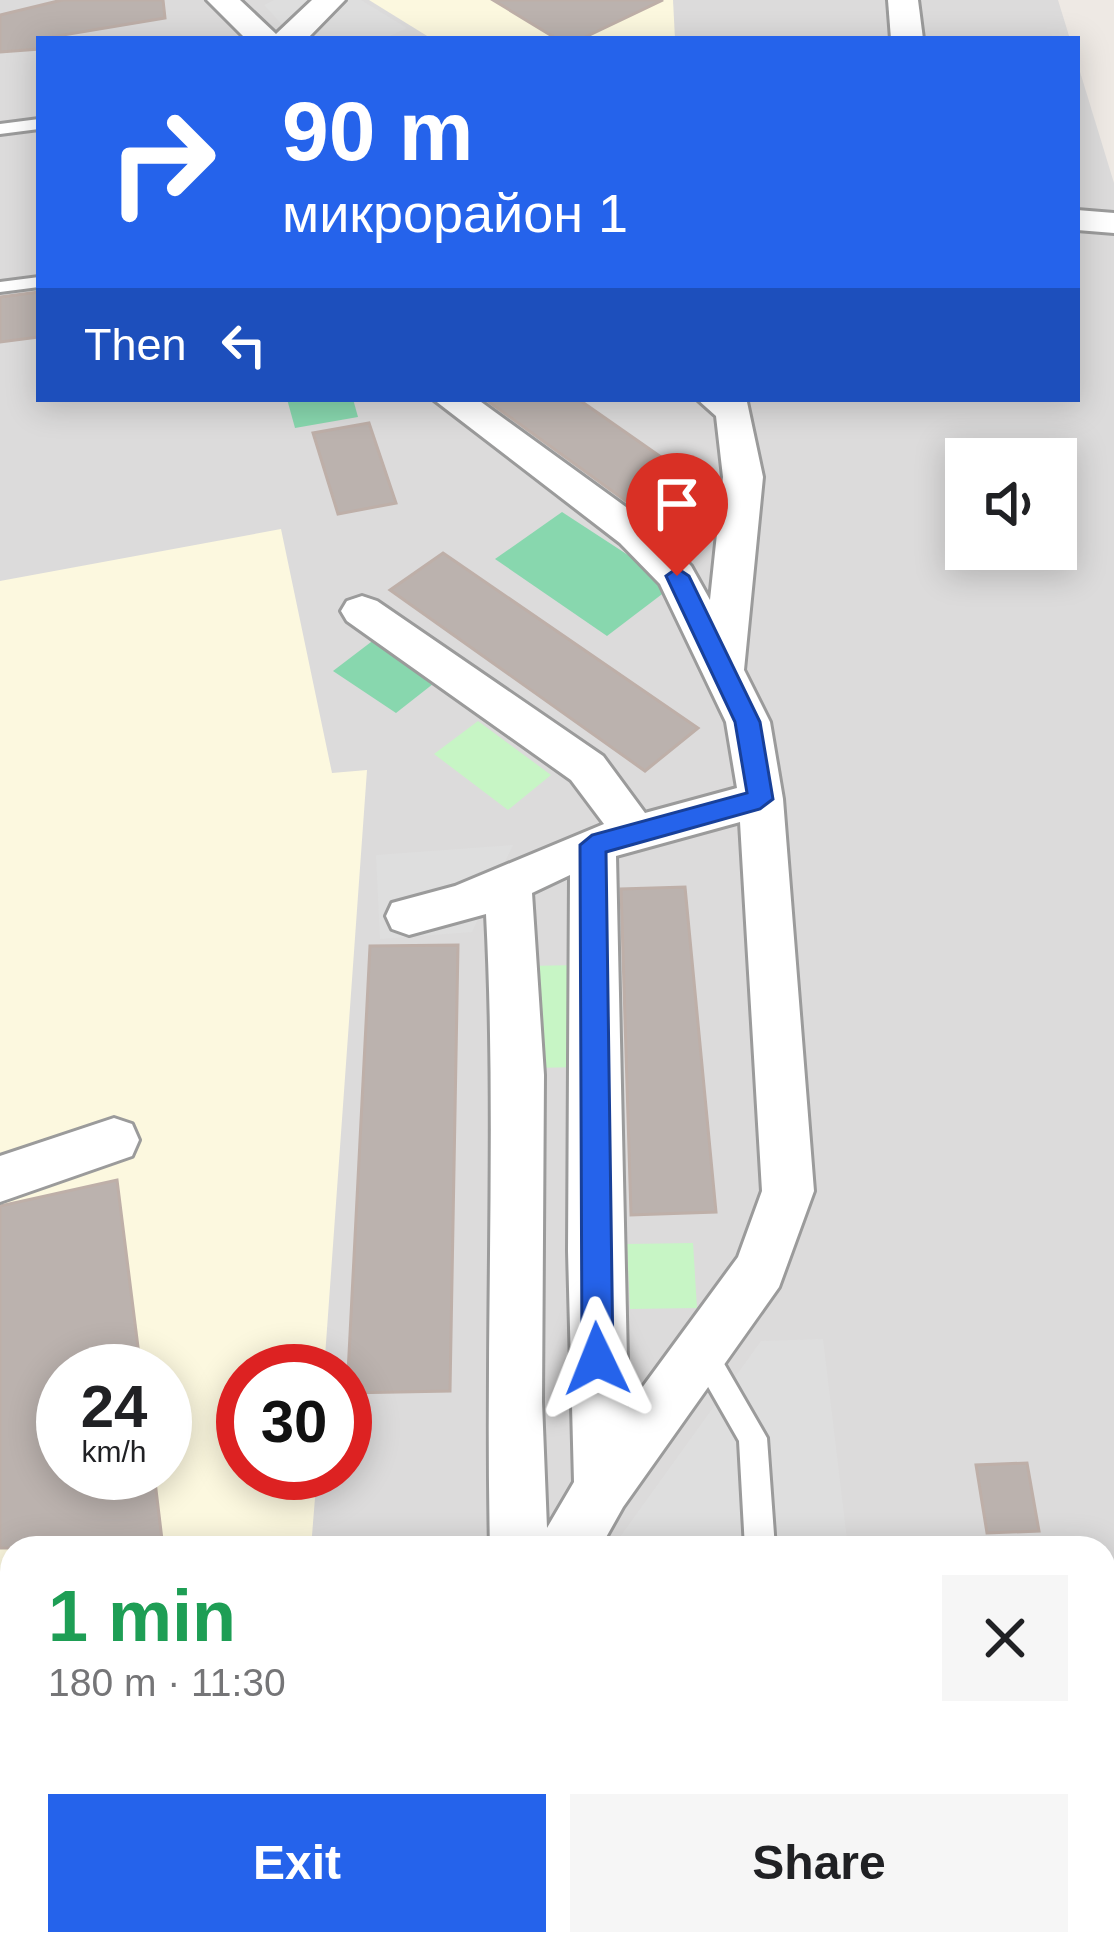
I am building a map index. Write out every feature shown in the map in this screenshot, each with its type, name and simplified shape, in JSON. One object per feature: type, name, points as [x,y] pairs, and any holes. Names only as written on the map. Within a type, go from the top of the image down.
[{"type":"street","points":[[222,0],[261,36]]},
{"type":"street","points":[[292,36],[330,0]]},
{"type":"street","points":[[903,0],[907,36]]},
{"type":"street","points":[[1080,220],[1114,223]]},
{"type":"street","points":[[456,402],[634,532],[677,576],[748,722],[760,799],[788,1191],[760,1270],[603,1486],[575,1536]]},
{"type":"street","points":[[723,670],[743,477],[725,405]]},
{"type":"street","points":[[362,611],[587,768],[615,841],[594,1251],[603,1486]]},
{"type":"street","points":[[410,916],[508,885],[615,841],[760,799]]},
{"type":"street","points":[[508,885],[519,1075],[514,1402],[519,1536]]},
{"type":"street","points":[[0,1179],[114,1140]]},
{"type":"lane","points":[[0,129],[36,124]]},
{"type":"lane","points":[[0,287],[36,282]]},
{"type":"lane","points":[[701,1350],[753,1438],[759,1536]]},
{"type":"shaded area","points":[[0,0],[1058,0],[1069,36],[36,36],[36,402],[1080,402],[1080,72],[1114,183],[1114,1536],[0,1536]]},
{"type":"shaded area","points":[[274,0],[361,0],[407,28],[390,36],[292,36],[264,5]]},
{"type":"shaded area","points":[[369,0],[673,0],[675,36],[427,36]]},
{"type":"shaded area","points":[[281,529],[332,773],[367,770],[326,1344],[216,1344],[216,1500],[315,1500],[312,1536],[0,1536],[0,581]]},
{"type":"shaded area","points":[[513,845],[472,932],[380,939],[376,855]]},
{"type":"shaded area","points":[[823,1339],[847,1536],[621,1536],[761,1341]]},
{"type":"green space","points":[[288,402],[354,402],[358,417],[295,428]]},
{"type":"green space","points":[[562,512],[674,585],[607,636],[495,559]]},
{"type":"green space","points":[[375,639],[438,680],[396,713],[333,671]]},
{"type":"green space","points":[[478,721],[551,775],[508,810],[434,754]]},
{"type":"green space","points":[[578,965],[583,1067],[530,1068],[527,966]]},
{"type":"green space","points":[[693,1243],[697,1308],[630,1309],[627,1244]]},
{"type":"building","points":[[62,0],[163,0],[165,18],[36,36],[36,49],[0,52],[0,15]]},
{"type":"building","points":[[493,0],[663,0],[587,36],[552,36]]},
{"type":"building","points":[[36,292],[36,337],[0,342],[0,297]]},
{"type":"building","points":[[489,402],[582,402],[681,471],[630,504]]},
{"type":"building","points":[[369,423],[396,503],[338,514],[313,433]]},
{"type":"building","points":[[443,553],[698,728],[645,771],[390,590]]},
{"type":"building","points":[[685,887],[716,1212],[631,1215],[621,889]]},
{"type":"building","points":[[458,945],[450,1391],[372,1393],[372,1344],[350,1344],[370,946]]},
{"type":"building","points":[[117,1180],[138,1344],[36,1344],[36,1500],[157,1500],[162,1536],[0,1536],[0,1206]]},
{"type":"building","points":[[1027,1463],[1039,1531],[987,1533],[976,1465]]},
{"type":"route","points":[[597,1359],[592,845],[760,799],[748,722],[677,576]]}]
